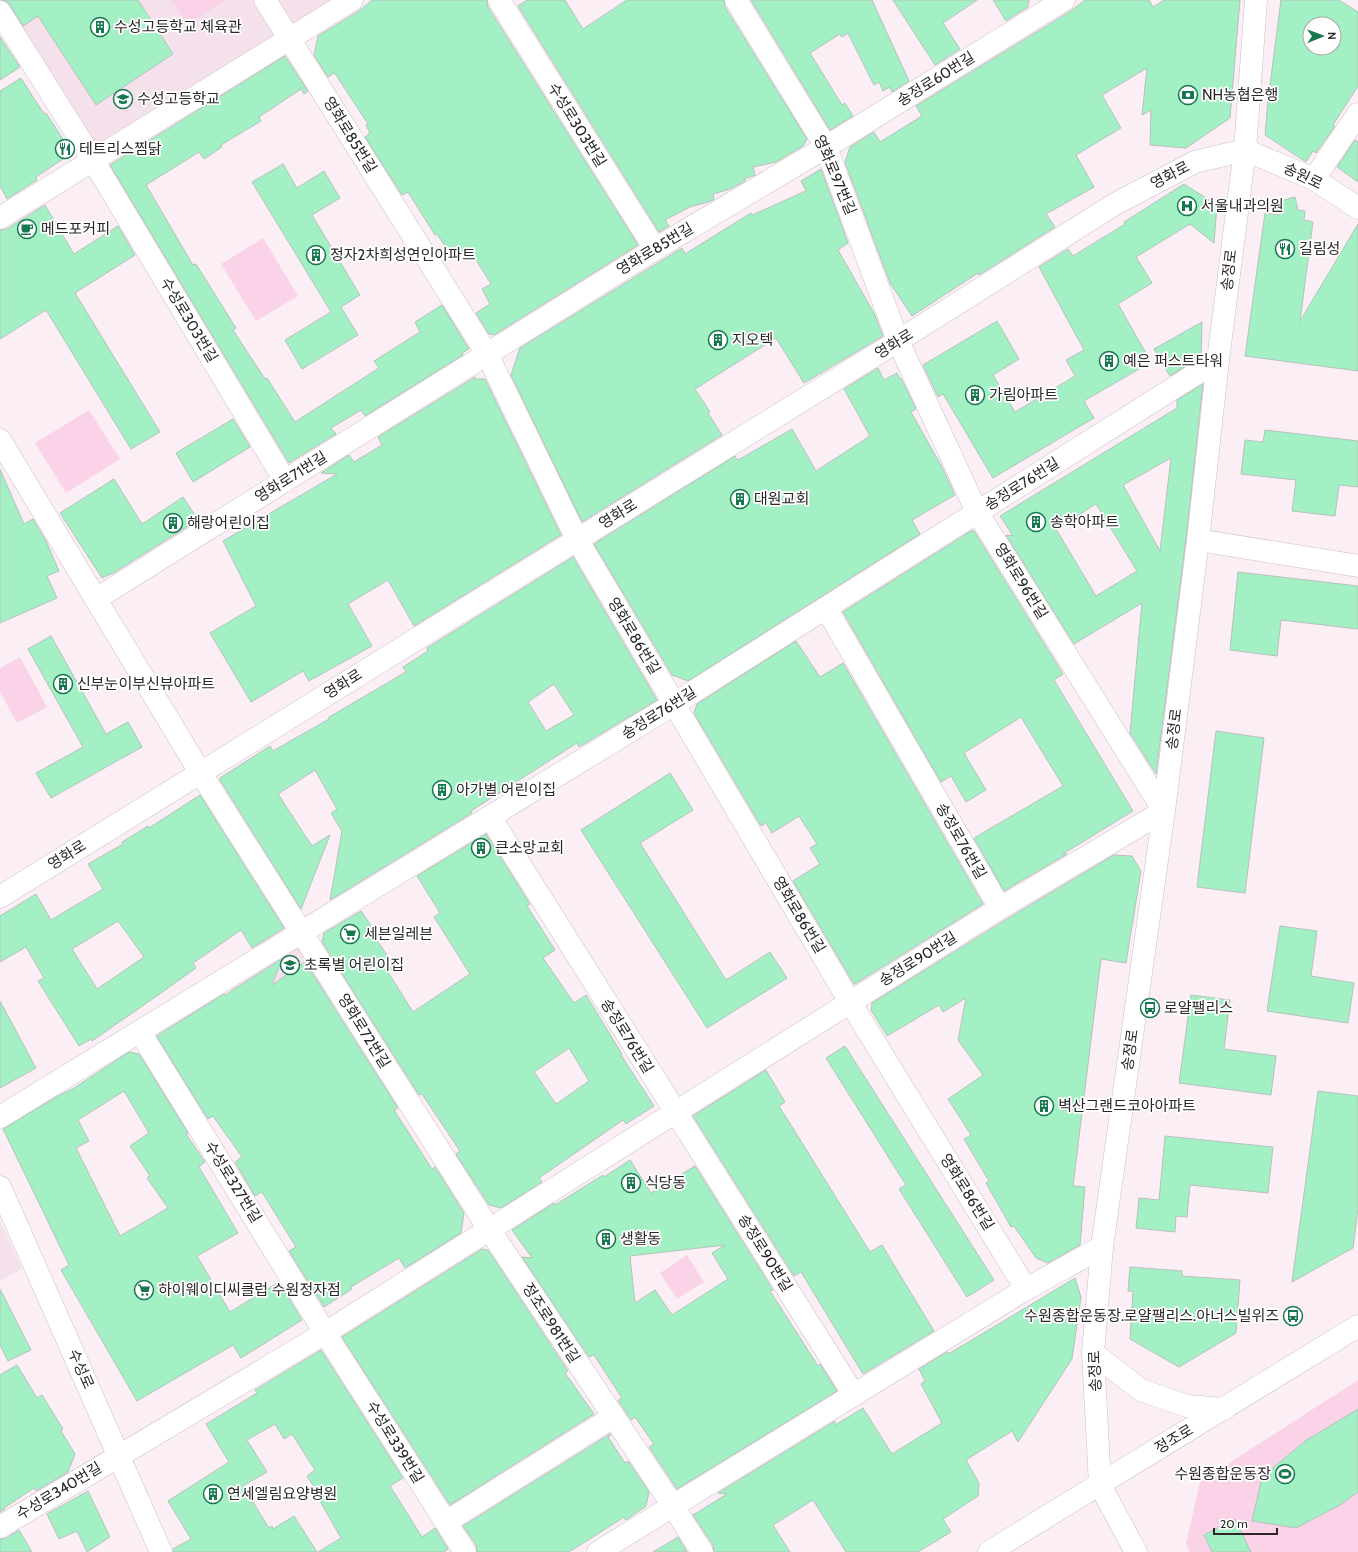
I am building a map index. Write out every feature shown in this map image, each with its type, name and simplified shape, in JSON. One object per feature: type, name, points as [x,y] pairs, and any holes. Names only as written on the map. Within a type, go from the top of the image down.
[{"type":"street","name":"영화로85번길","points":[[265,0],[487,354],[577,539]]},
{"type":"street","points":[[0,218],[352,0]]},
{"type":"street","name":"수성로303번길","points":[[499,0],[655,249]]},
{"type":"street","name":"영화로97번길","points":[[736,0],[826,147],[898,341]]},
{"type":"street","name":"송정로60번길","points":[[826,147],[1042,6],[1064,0]]},
{"type":"street","name":"송정로","points":[[1136,1552],[1100,1485],[1093,1353],[1102,1247],[1164,811],[1198,540],[1218,360],[1245,150],[1256,0]]},
{"type":"street","name":"수성로303번길","points":[[0,12],[93,160],[285,481]]},
{"type":"street","points":[[1314,179],[1358,114]]},
{"type":"street","name":"영화로85번길","points":[[487,354],[655,249],[826,147]]},
{"type":"street","name":"송원로","points":[[1245,150],[1314,179],[1358,208]]},
{"type":"street","name":"영화로","points":[[0,897],[898,341],[1115,204],[1195,162],[1245,150]]},
{"type":"street","name":"영화로96번길","points":[[898,341],[978,512],[1164,811]]},
{"type":"street","name":"영화로71번길","points":[[96,599],[487,354]]},
{"type":"street","name":"송정로76번길","points":[[302,933],[674,704],[1218,360]]},
{"type":"street","points":[[0,440],[200,772]]},
{"type":"street","name":"영화로86번길","points":[[577,539],[850,1002],[1026,1288]]},
{"type":"street","points":[[1198,540],[1358,566]]},
{"type":"street","name":"송정로76번길","points":[[826,608],[1000,908]]},
{"type":"street","name":"영화로72번길","points":[[200,772],[489,1229]]},
{"type":"street","name":"송정로90번길","points":[[489,1229],[1000,908],[1164,811]]},
{"type":"street","name":"송정로76번길","points":[[490,817],[675,1112]]},
{"type":"street","points":[[0,1117],[302,933]]},
{"type":"street","name":"수성로327번길","points":[[140,1032],[325,1333]]},
{"type":"street","name":"송정로90번길","points":[[675,1112],[854,1395]]},
{"type":"street","name":"수성로","points":[[0,1187],[161,1552]]},
{"type":"street","points":[[119,1455],[325,1333],[489,1229]]},
{"type":"street","name":"정조로981번길","points":[[489,1229],[613,1417],[674,1506],[702,1552]]},
{"type":"street","points":[[598,1552],[1026,1288],[1102,1247]]},
{"type":"street","name":"정조로","points":[[989,1552],[1358,1326]]},
{"type":"street","name":"수성로339번길","points":[[325,1333],[465,1552]]},
{"type":"street","points":[[1093,1353],[1141,1390],[1187,1406],[1224,1409]]},
{"type":"street","points":[[446,1522],[613,1417]]},
{"type":"street","name":"수성로340번길","points":[[0,1527],[119,1455]]},
{"type":"shaded area","name":"수성고등학교","points":[[0,0],[352,0],[93,160],[0,11]]},
{"type":"shaded area","points":[[171,0],[226,0],[187,24]]},
{"type":"shaded area","points":[[263,238],[298,296],[256,321],[221,264]]},
{"type":"shaded area","points":[[89,410],[120,459],[66,493],[35,443]]},
{"type":"shaded area","points":[[20,657],[47,707],[17,723],[0,692],[0,668]]},
{"type":"shaded area","name":"초록별 어린이집","points":[[301,942],[335,999],[301,1020],[246,1015],[229,987]]},
{"type":"shaded area","points":[[0,1220],[22,1268],[0,1281]]},
{"type":"shaded area","points":[[687,1255],[704,1282],[677,1299],[660,1273]]},
{"type":"shaded area","name":"수원종합운동장","points":[[1358,1380],[1358,1552],[1190,1552],[1186,1544],[1200,1482]]},
{"type":"building","name":"수성고등학교 체육관","points":[[2,0],[138,0],[173,54],[96,105],[38,16],[23,26],[10,5],[6,1]]},
{"type":"building","points":[[372,0],[487,0],[488,7],[638,245],[494,335],[489,334],[476,313],[490,304],[482,289],[491,284],[470,250],[467,252],[466,249],[458,254],[455,251],[450,254],[437,234],[435,235],[408,192],[402,195],[365,137],[370,133],[366,125],[368,124],[336,75],[334,73],[328,77],[314,55],[318,36],[359,11]]},
{"type":"building","points":[[527,0],[565,0],[583,29],[627,0],[724,0],[725,7],[807,139],[803,146],[776,162],[753,167],[755,175],[744,179],[745,181],[730,189],[713,194],[714,199],[711,201],[690,207],[665,220],[669,226],[659,232],[518,6]]},
{"type":"building","points":[[751,0],[872,0],[909,81],[892,92],[890,87],[883,91],[879,82],[874,85],[848,33],[842,37],[840,34],[810,53],[842,105],[845,103],[853,116],[830,130]]},
{"type":"building","points":[[893,0],[977,0],[943,23],[960,49],[935,65]]},
{"type":"building","points":[[993,0],[1029,0],[1028,7],[1006,21]]},
{"type":"building","points":[[1085,0],[1149,0],[1153,7],[1164,0],[1240,0],[1230,118],[1186,148],[1150,145],[1151,110],[1142,115],[1147,68],[1102,95],[1121,128],[1076,155],[1094,187],[1046,214],[1055,227],[979,275],[978,273],[912,316],[890,283],[845,162],[850,147],[874,132],[880,142],[922,116],[916,106],[1071,11]]},
{"type":"building","points":[[1281,0],[1339,0],[1358,12],[1358,86],[1333,125],[1335,126],[1316,153],[1313,151],[1306,162],[1265,135]]},
{"type":"building","points":[[0,37],[20,67],[0,80]]},
{"type":"building","points":[[285,56],[308,91],[304,94],[301,89],[259,117],[261,121],[221,145],[222,147],[204,159],[199,152],[146,185],[193,265],[196,264],[236,328],[233,330],[265,379],[267,378],[295,422],[379,368],[374,361],[420,332],[415,322],[442,305],[469,349],[462,353],[463,355],[365,416],[361,410],[331,428],[336,434],[289,463],[110,165]]},
{"type":"building","points":[[21,78],[44,114],[46,113],[72,153],[36,177],[37,180],[7,199],[0,186],[0,91]]},
{"type":"building","points":[[1355,140],[1358,142],[1358,182],[1337,167]]},
{"type":"building","name":"정자2차희성연인아파트","points":[[283,164],[297,188],[324,171],[340,198],[312,215],[360,295],[341,307],[358,335],[302,369],[285,340],[331,312],[252,182]]},
{"type":"building","points":[[821,169],[848,243],[838,250],[874,313],[883,336],[804,383],[776,338],[695,389],[710,412],[708,413],[722,435],[582,522],[511,375],[520,348],[682,248],[685,254],[751,213],[752,215],[806,191],[801,181]]},
{"type":"building","points":[[1184,184],[1217,205],[1214,243],[1190,224],[1136,257],[1152,283],[1118,304],[1151,362],[1084,401],[1094,418],[993,478],[943,394],[938,397],[923,365],[997,321],[1019,359],[993,375],[1015,412],[1075,376],[1066,360],[1084,350],[1039,267],[1068,249],[1073,256],[1125,224],[1124,222]]},
{"type":"building","points":[[1295,197],[1298,210],[1305,211],[1304,220],[1313,222],[1300,321],[1358,224],[1358,371],[1245,356],[1265,213],[1280,215],[1277,202]]},
{"type":"building","points":[[45,205],[74,254],[118,226],[135,255],[75,293],[160,432],[131,449],[46,310],[0,339],[0,230],[7,229]]},
{"type":"building","points":[[1202,322],[1201,356],[1170,376],[1154,349]]},
{"type":"building","points":[[878,368],[884,380],[897,373],[900,379],[901,378],[916,409],[911,412],[942,467],[955,495],[912,520],[920,534],[688,681],[672,675],[594,544],[735,456],[737,460],[740,459],[792,429],[816,471],[870,436],[844,389]]},
{"type":"building","points":[[475,377],[476,379],[485,379],[561,535],[414,626],[388,580],[348,604],[372,646],[309,681],[303,671],[251,702],[210,633],[256,606],[223,541],[337,474],[321,473],[349,455],[354,462],[382,445],[378,437]]},
{"type":"building","points":[[1203,384],[1186,539],[1156,774],[1130,733],[1142,603],[1074,644],[1006,535],[1013,536],[1000,516],[1177,408],[1177,400]],"holes":[[[1171,458],[1160,551],[1123,485]],[[1096,504],[1137,571],[1096,596],[1056,529]]]},
{"type":"building","points":[[233,419],[250,447],[193,482],[176,453]]},
{"type":"building","points":[[1265,430],[1358,441],[1358,487],[1339,485],[1335,516],[1292,511],[1296,480],[1241,474],[1245,440],[1263,442]]},
{"type":"building","points":[[0,469],[24,524],[33,519],[46,541],[59,571],[47,576],[57,598],[0,623]]},
{"type":"building","points":[[114,479],[142,524],[183,497],[198,520],[115,572],[102,578],[60,513]]},
{"type":"building","points":[[971,531],[974,531],[1063,674],[1054,680],[1133,811],[1063,854],[1067,854],[1004,891],[974,838],[1063,786],[1021,717],[964,753],[986,790],[966,802],[951,776],[941,782],[843,612]]},
{"type":"building","points":[[573,557],[657,700],[579,747],[577,743],[471,811],[472,813],[330,900],[342,831],[331,813],[337,809],[315,770],[278,794],[312,846],[330,835],[301,909],[220,778],[270,746],[273,751],[406,672],[403,667],[428,651],[427,648]],"holes":[[[554,684],[574,715],[546,731],[528,702]]]},
{"type":"building","points":[[1238,572],[1358,586],[1358,629],[1281,620],[1277,656],[1230,650]]},
{"type":"building","name":"신부눈이부신뷰아파트","points":[[51,636],[106,734],[128,722],[142,747],[51,798],[36,773],[83,747],[28,649]]},
{"type":"building","points":[[796,641],[820,677],[843,663],[983,904],[855,984],[793,881],[820,864],[810,848],[817,844],[799,816],[772,833],[766,823],[761,826],[694,713],[697,704]]},
{"type":"building","points":[[1216,731],[1264,738],[1245,893],[1197,887]]},
{"type":"building","points":[[670,773],[693,810],[640,843],[726,980],[770,952],[787,978],[707,1028],[581,830]]},
{"type":"building","points":[[200,795],[284,928],[252,948],[241,930],[193,963],[196,968],[92,1041],[91,1039],[79,1046],[38,981],[44,978],[26,947],[0,962],[0,916],[36,894],[51,920],[103,889],[88,864],[123,844],[122,842],[148,826],[149,828]],"holes":[[[118,921],[144,957],[97,989],[72,949]]]},
{"type":"building","points":[[486,834],[530,904],[527,906],[555,950],[543,958],[574,1003],[586,995],[622,1054],[621,1055],[654,1106],[626,1124],[623,1120],[539,1178],[542,1182],[501,1208],[489,1205],[456,1154],[460,1151],[422,1094],[419,1095],[322,942],[324,933],[361,911],[379,937],[376,939],[395,967],[388,972],[413,1012],[470,974],[434,917],[440,913],[417,876]],"holes":[[[569,1048],[589,1081],[556,1104],[534,1072]]]},
{"type":"building","points":[[1114,855],[1132,856],[1141,871],[1126,963],[1101,959],[1073,1186],[1085,1187],[1080,1245],[1048,1263],[1036,1258],[1014,1226],[1011,1227],[986,1183],[989,1181],[964,1139],[971,1135],[948,1099],[983,1075],[958,1040],[966,998],[943,1012],[939,1005],[887,1036],[871,1010],[872,1003],[1007,919]]},
{"type":"building","points":[[1280,926],[1317,931],[1311,976],[1354,983],[1348,1023],[1267,1011]]},
{"type":"building","points":[[282,959],[272,985],[305,962],[398,1108],[394,1110],[432,1169],[435,1167],[464,1213],[461,1233],[405,1268],[399,1258],[351,1287],[352,1289],[324,1307],[289,1251],[296,1247],[262,1192],[255,1196],[235,1162],[242,1157],[213,1116],[208,1119],[157,1037]]},
{"type":"building","points":[[1191,995],[1230,1000],[1224,1049],[1276,1056],[1271,1095],[1179,1083]]},
{"type":"building","points":[[0,1001],[36,1068],[0,1088]]},
{"type":"building","points":[[845,1046],[994,1280],[967,1297],[899,1189],[906,1185],[826,1058]]},
{"type":"building","points":[[129,1052],[139,1054],[188,1133],[186,1134],[205,1162],[199,1167],[238,1233],[197,1256],[230,1312],[279,1282],[302,1320],[241,1358],[233,1345],[137,1401],[61,1270],[69,1265],[3,1129],[56,1097],[74,1088]],"holes":[[[124,1091],[149,1133],[130,1146],[150,1176],[147,1178],[168,1208],[120,1236],[76,1148],[89,1141],[78,1120]]]},
{"type":"building","points":[[766,1070],[785,1102],[779,1106],[870,1252],[882,1245],[934,1331],[863,1374],[801,1272],[794,1276],[693,1116]]},
{"type":"building","points":[[1318,1091],[1358,1096],[1358,1209],[1353,1248],[1292,1282]]},
{"type":"building","points":[[1165,1136],[1273,1147],[1268,1193],[1190,1185],[1187,1217],[1176,1216],[1175,1232],[1136,1228],[1139,1198],[1159,1200]]},
{"type":"building","points":[[630,1160],[651,1193],[695,1166],[773,1290],[770,1291],[818,1366],[820,1364],[837,1391],[677,1489],[649,1447],[654,1444],[635,1417],[631,1420],[618,1400],[622,1398],[594,1355],[589,1357],[522,1257],[532,1258],[512,1230],[554,1203],[555,1205],[603,1175],[604,1177]],"holes":[[[725,1245],[712,1253],[728,1279],[672,1315],[655,1290],[635,1303],[630,1256]]]},
{"type":"building","points":[[482,1249],[488,1250],[568,1371],[565,1373],[594,1414],[450,1505],[342,1337]]},
{"type":"building","points":[[1130,1267],[1182,1271],[1182,1276],[1240,1280],[1236,1333],[1179,1367],[1130,1339],[1133,1291],[1128,1291]]},
{"type":"building","points":[[1075,1278],[1081,1297],[1072,1359],[1018,1442],[1012,1431],[966,1460],[979,1483],[978,1496],[943,1519],[951,1532],[918,1552],[846,1552],[813,1500],[773,1525],[790,1552],[714,1552],[713,1545],[693,1515],[727,1494],[718,1493],[835,1421],[835,1425],[863,1408],[892,1454],[942,1423],[921,1384],[925,1381],[919,1369],[947,1352],[948,1354]]},
{"type":"building","points":[[0,1289],[31,1350],[8,1361],[0,1345]]},
{"type":"building","points":[[321,1350],[403,1478],[390,1486],[422,1537],[435,1528],[448,1549],[444,1552],[318,1552],[341,1538],[319,1499],[321,1498],[307,1476],[315,1470],[292,1434],[284,1439],[275,1424],[247,1440],[267,1472],[243,1486],[269,1528],[272,1526],[273,1529],[294,1516],[317,1552],[173,1552],[173,1549],[191,1539],[168,1501],[229,1462],[206,1424],[257,1393],[255,1390]]},
{"type":"building","points":[[17,1365],[37,1398],[42,1395],[63,1429],[61,1431],[75,1454],[68,1472],[36,1491],[34,1488],[0,1512],[0,1375]]},
{"type":"building","points":[[1358,1409],[1358,1492],[1340,1505],[1296,1528],[1252,1521],[1262,1477],[1305,1441]]},
{"type":"building","points":[[610,1434],[611,1435],[608,1437],[625,1463],[628,1461],[649,1492],[646,1506],[626,1520],[624,1517],[569,1552],[477,1552],[476,1545],[463,1526]]},
{"type":"building","points":[[88,1491],[110,1537],[87,1552],[77,1531],[59,1539],[47,1514]]},
{"type":"building","points":[[1235,1519],[1251,1552],[1212,1552],[1204,1535]]},
{"type":"building","points":[[19,1530],[32,1552],[0,1552],[0,1539],[6,1538]]},
{"type":"building","points":[[678,1537],[687,1552],[653,1552]]},
{"type":"place","name":"수성고등학교 체육관","points":[[100,27]]},
{"type":"place","name":"NH농협은행","points":[[1188,95]]},
{"type":"place","name":"수성고등학교","points":[[123,99]]},
{"type":"place","name":"테트리스찜닭","points":[[65,149]]},
{"type":"place","name":"서울내과의원","points":[[1187,206]]},
{"type":"place","name":"메드포커피","points":[[27,229]]},
{"type":"place","name":"길림성","points":[[1285,249]]},
{"type":"place","name":"정자2차희성연인아파트","points":[[316,255]]},
{"type":"place","name":"지오텍","points":[[718,340]]},
{"type":"place","name":"예은 퍼스트타워","points":[[1109,361]]},
{"type":"place","name":"가림아파트","points":[[975,395]]},
{"type":"place","name":"대원교회","points":[[740,499]]},
{"type":"place","name":"송학아파트","points":[[1036,522]]},
{"type":"place","name":"해랑어린이집","points":[[173,523]]},
{"type":"place","name":"신부눈이부신뷰아파트","points":[[63,684]]},
{"type":"place","name":"아가별 어린이집","points":[[442,790]]},
{"type":"place","name":"큰소망교회","points":[[481,848]]},
{"type":"place","name":"세븐일레븐","points":[[350,934]]},
{"type":"place","name":"초록별 어린이집","points":[[290,965]]},
{"type":"place","name":"로얄팰리스","points":[[1150,1008]]},
{"type":"place","name":"벽산그랜드코아아파트","points":[[1044,1106]]},
{"type":"place","name":"식당동","points":[[631,1183]]},
{"type":"place","name":"생활동","points":[[606,1239]]},
{"type":"place","name":"하이웨이디씨클럽 수원정자점","points":[[144,1290]]},
{"type":"place","name":"수원종합운동장.로얄팰리스.아너스빌위즈","points":[[1293,1316]]},
{"type":"place","name":"수원종합운동장","points":[[1285,1474]]},
{"type":"place","name":"연세엘림요양병원","points":[[213,1494]]}]
